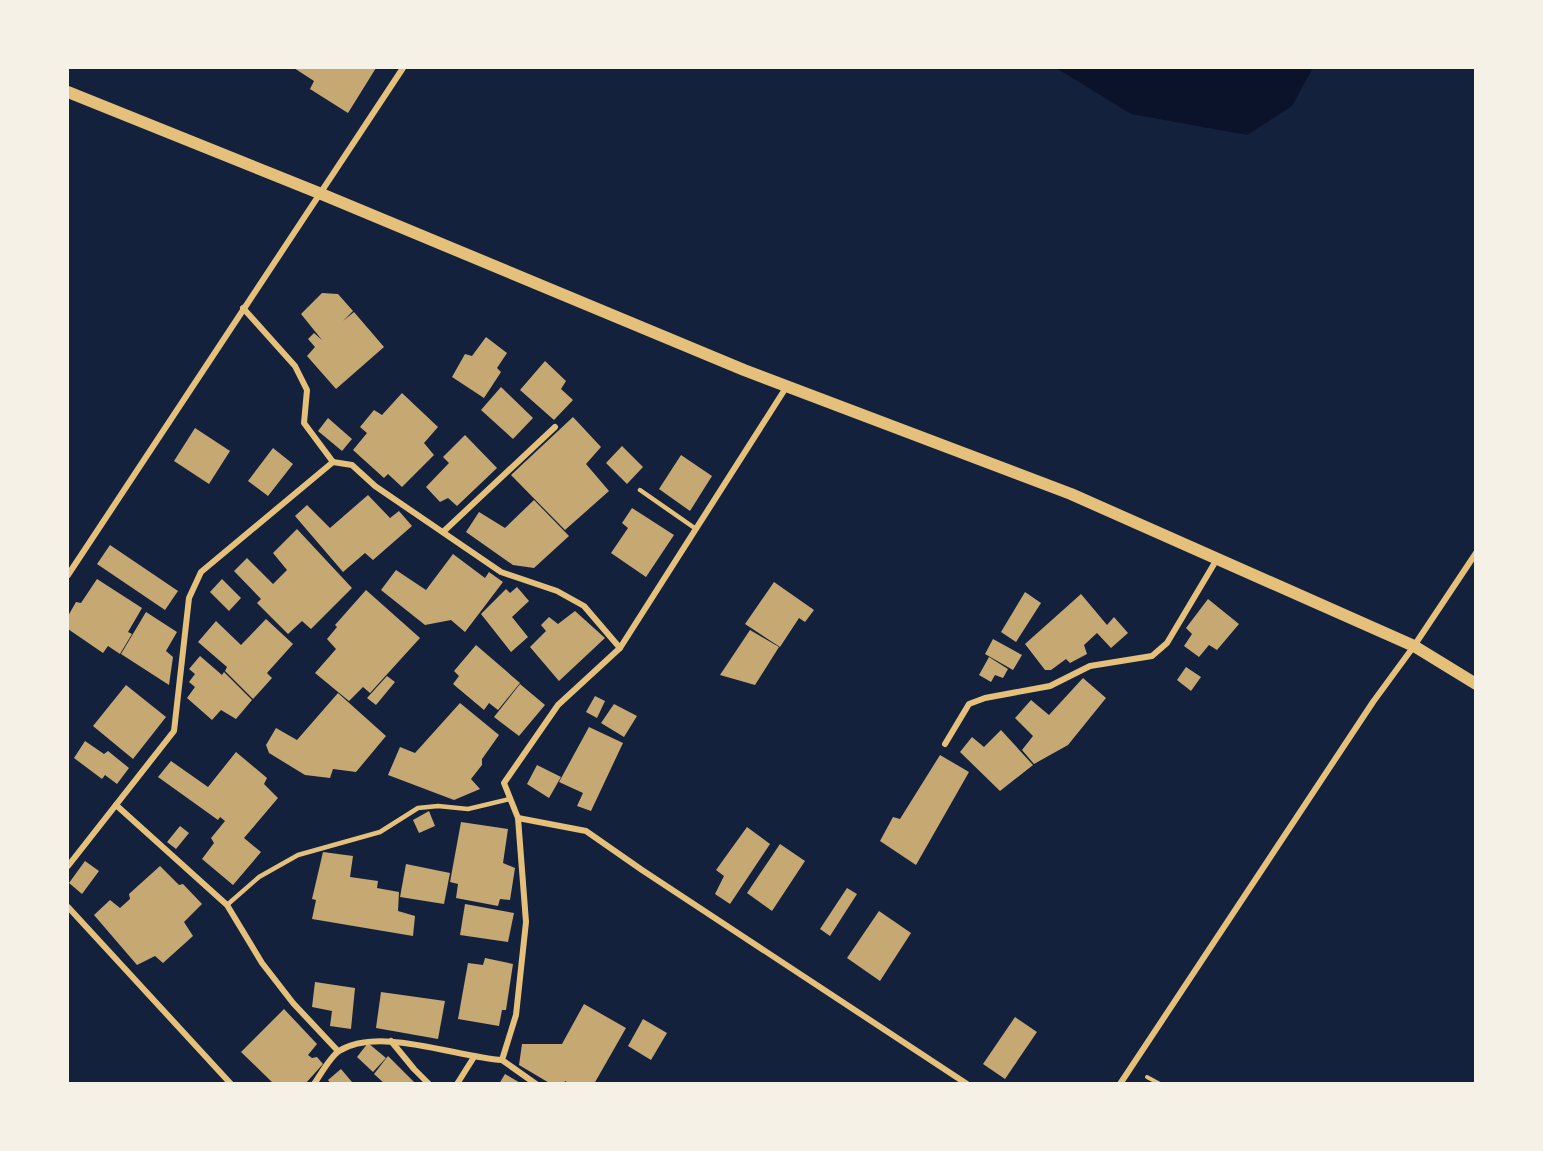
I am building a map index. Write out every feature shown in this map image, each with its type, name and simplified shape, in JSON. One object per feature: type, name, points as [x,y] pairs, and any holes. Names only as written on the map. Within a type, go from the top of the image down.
[{"type":"main road","points":[[68,92],[722,360],[1071,494],[1414,646],[1476,684]]},
{"type":"street","points":[[68,575],[403,68]]},
{"type":"street","points":[[243,308],[295,366],[307,390],[304,423],[333,462],[352,465],[375,486],[501,572],[557,591],[584,606],[620,648]]},
{"type":"street","points":[[502,1060],[516,1015],[526,922],[518,818],[504,783],[558,705],[620,648],[788,386]]},
{"type":"street","points":[[443,532],[555,427]]},
{"type":"street","points":[[68,866],[174,731],[189,598],[201,572],[333,462]]},
{"type":"street","points":[[1119,1083],[1373,702],[1414,646],[1476,553]]},
{"type":"street","points":[[945,744],[969,704],[985,698],[1050,686],[1090,666],[1152,656],[1167,643],[1217,559]]},
{"type":"street","points":[[116,805],[227,904],[262,963],[293,1003],[338,1051]]},
{"type":"street","points":[[518,818],[586,831],[967,1083]]},
{"type":"street","points":[[68,907],[231,1083]]},
{"type":"street","points":[[314,1083],[338,1051],[364,1041],[391,1041],[502,1060],[536,1083]]},
{"type":"street","points":[[391,1041],[429,1083]]},
{"type":"street","points":[[457,1083],[474,1057]]},
{"type":"lane","points":[[640,490],[696,529]]},
{"type":"lane","points":[[227,904],[259,877],[298,855],[380,832],[418,808],[438,806],[468,809],[510,799]]},
{"type":"water","points":[[1056,68],[1313,68],[1292,106],[1247,135],[1131,114]]},
{"type":"building","points":[[294,68],[376,68],[348,113],[310,89],[314,81]]},
{"type":"building","points":[[322,293],[338,294],[353,311],[343,321],[354,312],[384,347],[336,389],[307,356],[315,347],[308,339],[314,333],[322,340],[301,314]]},
{"type":"building","points":[[486,337],[507,353],[497,368],[501,372],[484,398],[452,377],[465,354],[472,356]]},
{"type":"building","points":[[545,361],[566,381],[561,389],[573,400],[554,420],[520,390]]},
{"type":"building","points":[[501,387],[533,418],[513,439],[481,410]]},
{"type":"building","points":[[402,393],[438,427],[424,443],[434,455],[402,487],[388,474],[384,478],[353,450],[367,433],[360,427],[374,410],[382,415]]},
{"type":"building","points":[[573,417],[601,447],[586,464],[609,491],[565,530],[511,475]]},
{"type":"building","points":[[328,418],[352,439],[342,451],[318,431]]},
{"type":"building","points":[[195,428],[230,451],[209,484],[174,461]]},
{"type":"building","points":[[465,435],[497,468],[457,506],[448,498],[440,502],[426,487],[449,463],[443,457]]},
{"type":"building","points":[[622,446],[643,467],[627,484],[606,463]]},
{"type":"building","points":[[273,448],[293,464],[268,496],[248,481]]},
{"type":"building","points":[[681,455],[712,476],[690,511],[659,489]]},
{"type":"building","points":[[368,495],[390,518],[399,511],[412,526],[373,560],[365,553],[343,572],[295,516],[307,505],[330,528]]},
{"type":"building","points":[[534,500],[569,536],[534,568],[513,565],[466,532],[479,512],[505,528]]},
{"type":"building","points":[[632,508],[674,535],[646,577],[611,553],[628,528],[622,523]]},
{"type":"building","points":[[297,529],[352,588],[311,629],[302,621],[288,634],[257,603],[261,599],[234,571],[247,558],[273,584],[287,570],[273,553]]},
{"type":"building","points":[[110,545],[178,591],[165,610],[97,564]]},
{"type":"building","points":[[453,554],[485,578],[489,572],[503,582],[465,632],[451,620],[425,625],[381,590],[396,570],[426,590]]},
{"type":"building","points":[[97,579],[142,608],[128,632],[132,634],[120,654],[108,646],[103,653],[68,629],[68,616],[76,602],[81,603]]},
{"type":"building","points":[[222,579],[241,598],[229,611],[210,592]]},
{"type":"building","points":[[774,582],[814,610],[805,622],[799,618],[780,647],[745,624]]},
{"type":"building","points":[[517,587],[529,601],[512,617],[528,637],[511,652],[481,614],[506,589],[510,593]]},
{"type":"building","points":[[366,590],[420,638],[370,693],[363,687],[349,701],[315,673],[336,649],[327,639],[337,627],[335,625]]},
{"type":"building","points":[[1025,592],[1041,603],[1016,642],[1001,632]]},
{"type":"building","points":[[1081,594],[1107,625],[1114,617],[1128,633],[1111,648],[1097,633],[1084,645],[1087,654],[1070,663],[1066,659],[1051,670],[1045,670],[1025,644]]},
{"type":"building","points":[[1208,599],[1239,624],[1217,650],[1209,645],[1199,657],[1184,646],[1192,634],[1186,628]]},
{"type":"building","points":[[575,611],[605,638],[559,681],[530,647],[546,631],[541,625],[549,617],[558,624]]},
{"type":"building","points":[[146,612],[177,632],[166,651],[173,657],[169,685],[121,654]]},
{"type":"building","points":[[266,619],[293,644],[267,673],[272,678],[253,699],[225,671],[227,667],[198,642],[216,621],[241,645]]},
{"type":"building","points":[[750,630],[779,647],[755,685],[720,675]]},
{"type":"building","points":[[993,639],[1022,655],[1013,670],[985,654]]},
{"type":"building","points":[[476,645],[520,683],[498,710],[489,703],[484,710],[453,684],[459,676],[454,671]]},
{"type":"building","points":[[200,656],[222,675],[224,672],[252,700],[236,719],[221,710],[212,720],[187,698],[195,687],[189,682],[195,674],[189,669]]},
{"type":"building","points":[[989,657],[1008,669],[1003,678],[995,675],[991,682],[979,675]]},
{"type":"building","points":[[1186,667],[1201,677],[1191,691],[1177,680]]},
{"type":"building","points":[[387,676],[395,682],[376,705],[367,698]]},
{"type":"building","points":[[1083,678],[1106,698],[1068,745],[1034,764],[1022,750],[1033,736],[1015,718],[1031,700],[1049,715]]},
{"type":"building","points":[[520,684],[545,705],[519,736],[494,717]]},
{"type":"building","points":[[126,685],[166,717],[133,759],[93,726]]},
{"type":"building","points":[[338,693],[386,736],[356,772],[333,769],[330,778],[305,775],[269,753],[266,745],[276,728],[297,740]]},
{"type":"building","points":[[595,696],[605,701],[597,718],[586,712]]},
{"type":"building","points":[[460,703],[499,735],[471,779],[480,789],[454,800],[388,775],[400,747],[415,753]]},
{"type":"building","points":[[614,704],[637,716],[624,737],[601,723]]},
{"type":"building","points":[[589,727],[623,743],[591,811],[577,806],[583,793],[559,782]]},
{"type":"building","points":[[1001,730],[1033,765],[1000,791],[960,752],[972,737],[984,747]]},
{"type":"building","points":[[85,741],[104,754],[108,751],[129,768],[117,784],[105,775],[102,779],[74,758]]},
{"type":"building","points":[[236,752],[267,778],[264,784],[278,798],[244,838],[261,852],[233,885],[202,859],[214,843],[211,838],[225,821],[220,817],[218,820],[158,777],[171,761],[208,787]]},
{"type":"building","points":[[940,755],[969,772],[916,865],[880,841],[893,817],[900,819]]},
{"type":"building","points":[[537,765],[561,777],[549,798],[527,784]]},
{"type":"building","points":[[429,811],[435,826],[419,833],[413,820]]},
{"type":"building","points":[[461,822],[508,829],[503,863],[515,868],[510,900],[500,899],[498,906],[456,898],[458,884],[450,882]]},
{"type":"building","points":[[180,826],[189,833],[176,849],[167,842]]},
{"type":"building","points":[[747,827],[770,844],[730,904],[715,894],[724,876],[716,870]]},
{"type":"building","points":[[780,844],[805,861],[772,911],[747,893]]},
{"type":"building","points":[[323,852],[353,856],[350,877],[378,881],[377,888],[399,892],[398,911],[415,916],[413,936],[312,919],[316,900],[312,899]]},
{"type":"building","points":[[85,861],[99,871],[82,894],[69,883]]},
{"type":"building","points":[[406,864],[450,873],[444,904],[400,897]]},
{"type":"building","points":[[160,866],[179,885],[183,884],[202,904],[184,922],[193,936],[163,963],[155,956],[137,965],[94,915],[110,900],[120,908],[130,899],[129,894]]},
{"type":"building","points":[[847,888],[857,894],[830,936],[820,929]]},
{"type":"building","points":[[465,904],[514,913],[508,942],[460,935]]},
{"type":"building","points":[[879,911],[911,933],[880,981],[847,958]]},
{"type":"building","points":[[485,958],[513,964],[506,1010],[502,1010],[499,1026],[458,1019],[468,963],[483,965]]},
{"type":"building","points":[[315,982],[355,988],[351,1029],[330,1026],[332,1011],[312,1007]]},
{"type":"building","points":[[381,992],[445,1001],[438,1039],[376,1028]]},
{"type":"building","points":[[584,1004],[626,1028],[594,1084],[570,1084],[565,1081],[564,1084],[551,1084],[519,1065],[522,1044],[562,1044]]},
{"type":"building","points":[[284,1009],[317,1044],[308,1055],[312,1058],[317,1057],[323,1064],[305,1084],[274,1084],[241,1052]]},
{"type":"building","points":[[1015,1017],[1037,1032],[1005,1079],[983,1064]]},
{"type":"building","points":[[643,1019],[667,1033],[651,1060],[628,1046]]},
{"type":"building","points":[[368,1043],[386,1058],[373,1072],[357,1057]]},
{"type":"building","points":[[388,1056],[416,1084],[385,1084],[374,1074]]},
{"type":"building","points":[[341,1069],[352,1082],[331,1084],[328,1080]]},
{"type":"building","points":[[505,1074],[522,1084],[499,1084]]}]
